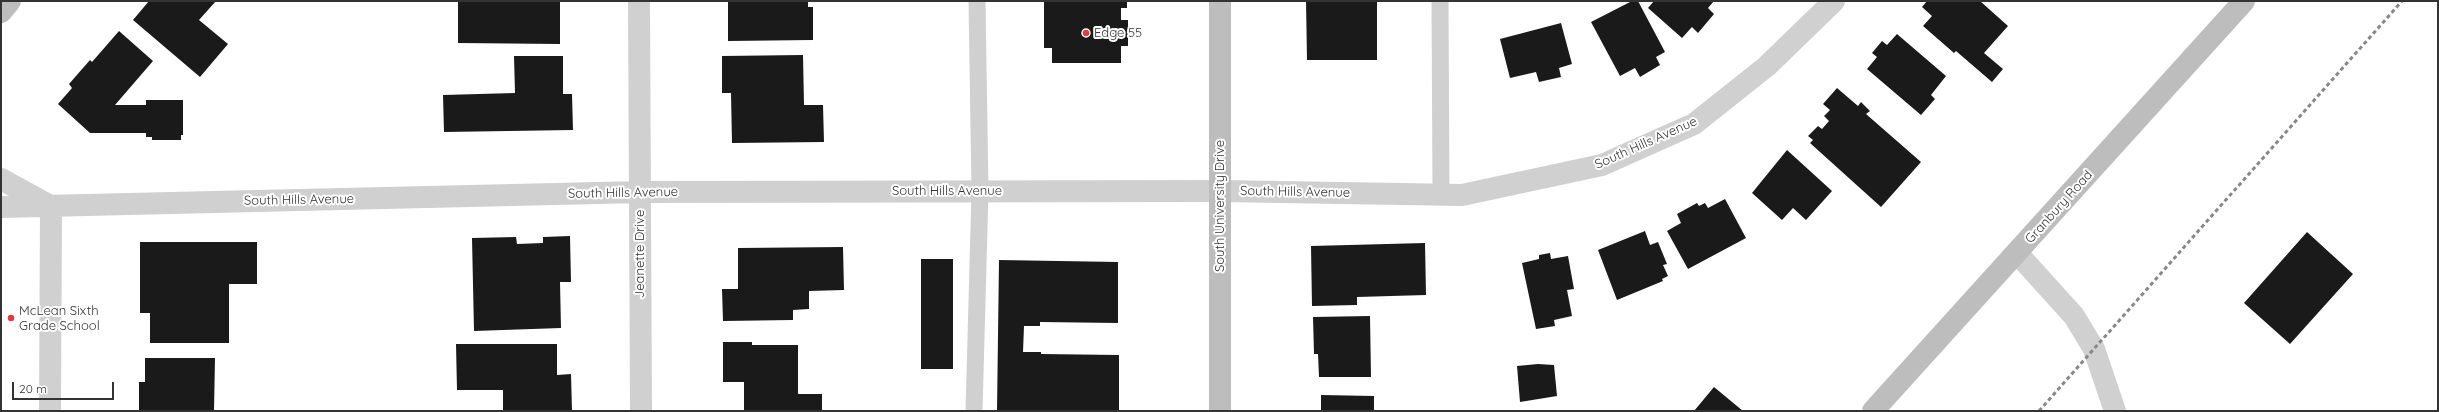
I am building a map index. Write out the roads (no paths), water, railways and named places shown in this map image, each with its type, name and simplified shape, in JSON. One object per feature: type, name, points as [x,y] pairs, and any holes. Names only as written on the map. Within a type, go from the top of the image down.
[{"type":"street","points":[[1,12],[10,1]]},
{"type":"street","name":"Jeanette Drive","points":[[639,1],[641,411]]},
{"type":"street","name":"South University Drive","points":[[1220,1],[1220,411]]},
{"type":"street","name":"South Hills Avenue","points":[[1,207],[640,192],[1220,191],[1462,195],[1602,165],[1694,124],[1767,66],[1834,1]]},
{"type":"street","name":"Granbury Road","points":[[1873,411],[2244,1]]},
{"type":"street","points":[[1,179],[51,207],[50,411]]},
{"type":"street","points":[[2017,253],[2074,316],[2090,342],[2115,411]]},
{"type":"lane","points":[[974,411],[980,191],[977,1]]},
{"type":"lane","points":[[1440,1],[1441,195]]},
{"type":"railway","points":[[2039,411],[2402,1]]},
{"type":"place","name":"Edge 55","points":[[1086,33]]},
{"type":"place","name":"McLean Sixth Grade School","points":[[11,318]]}]
